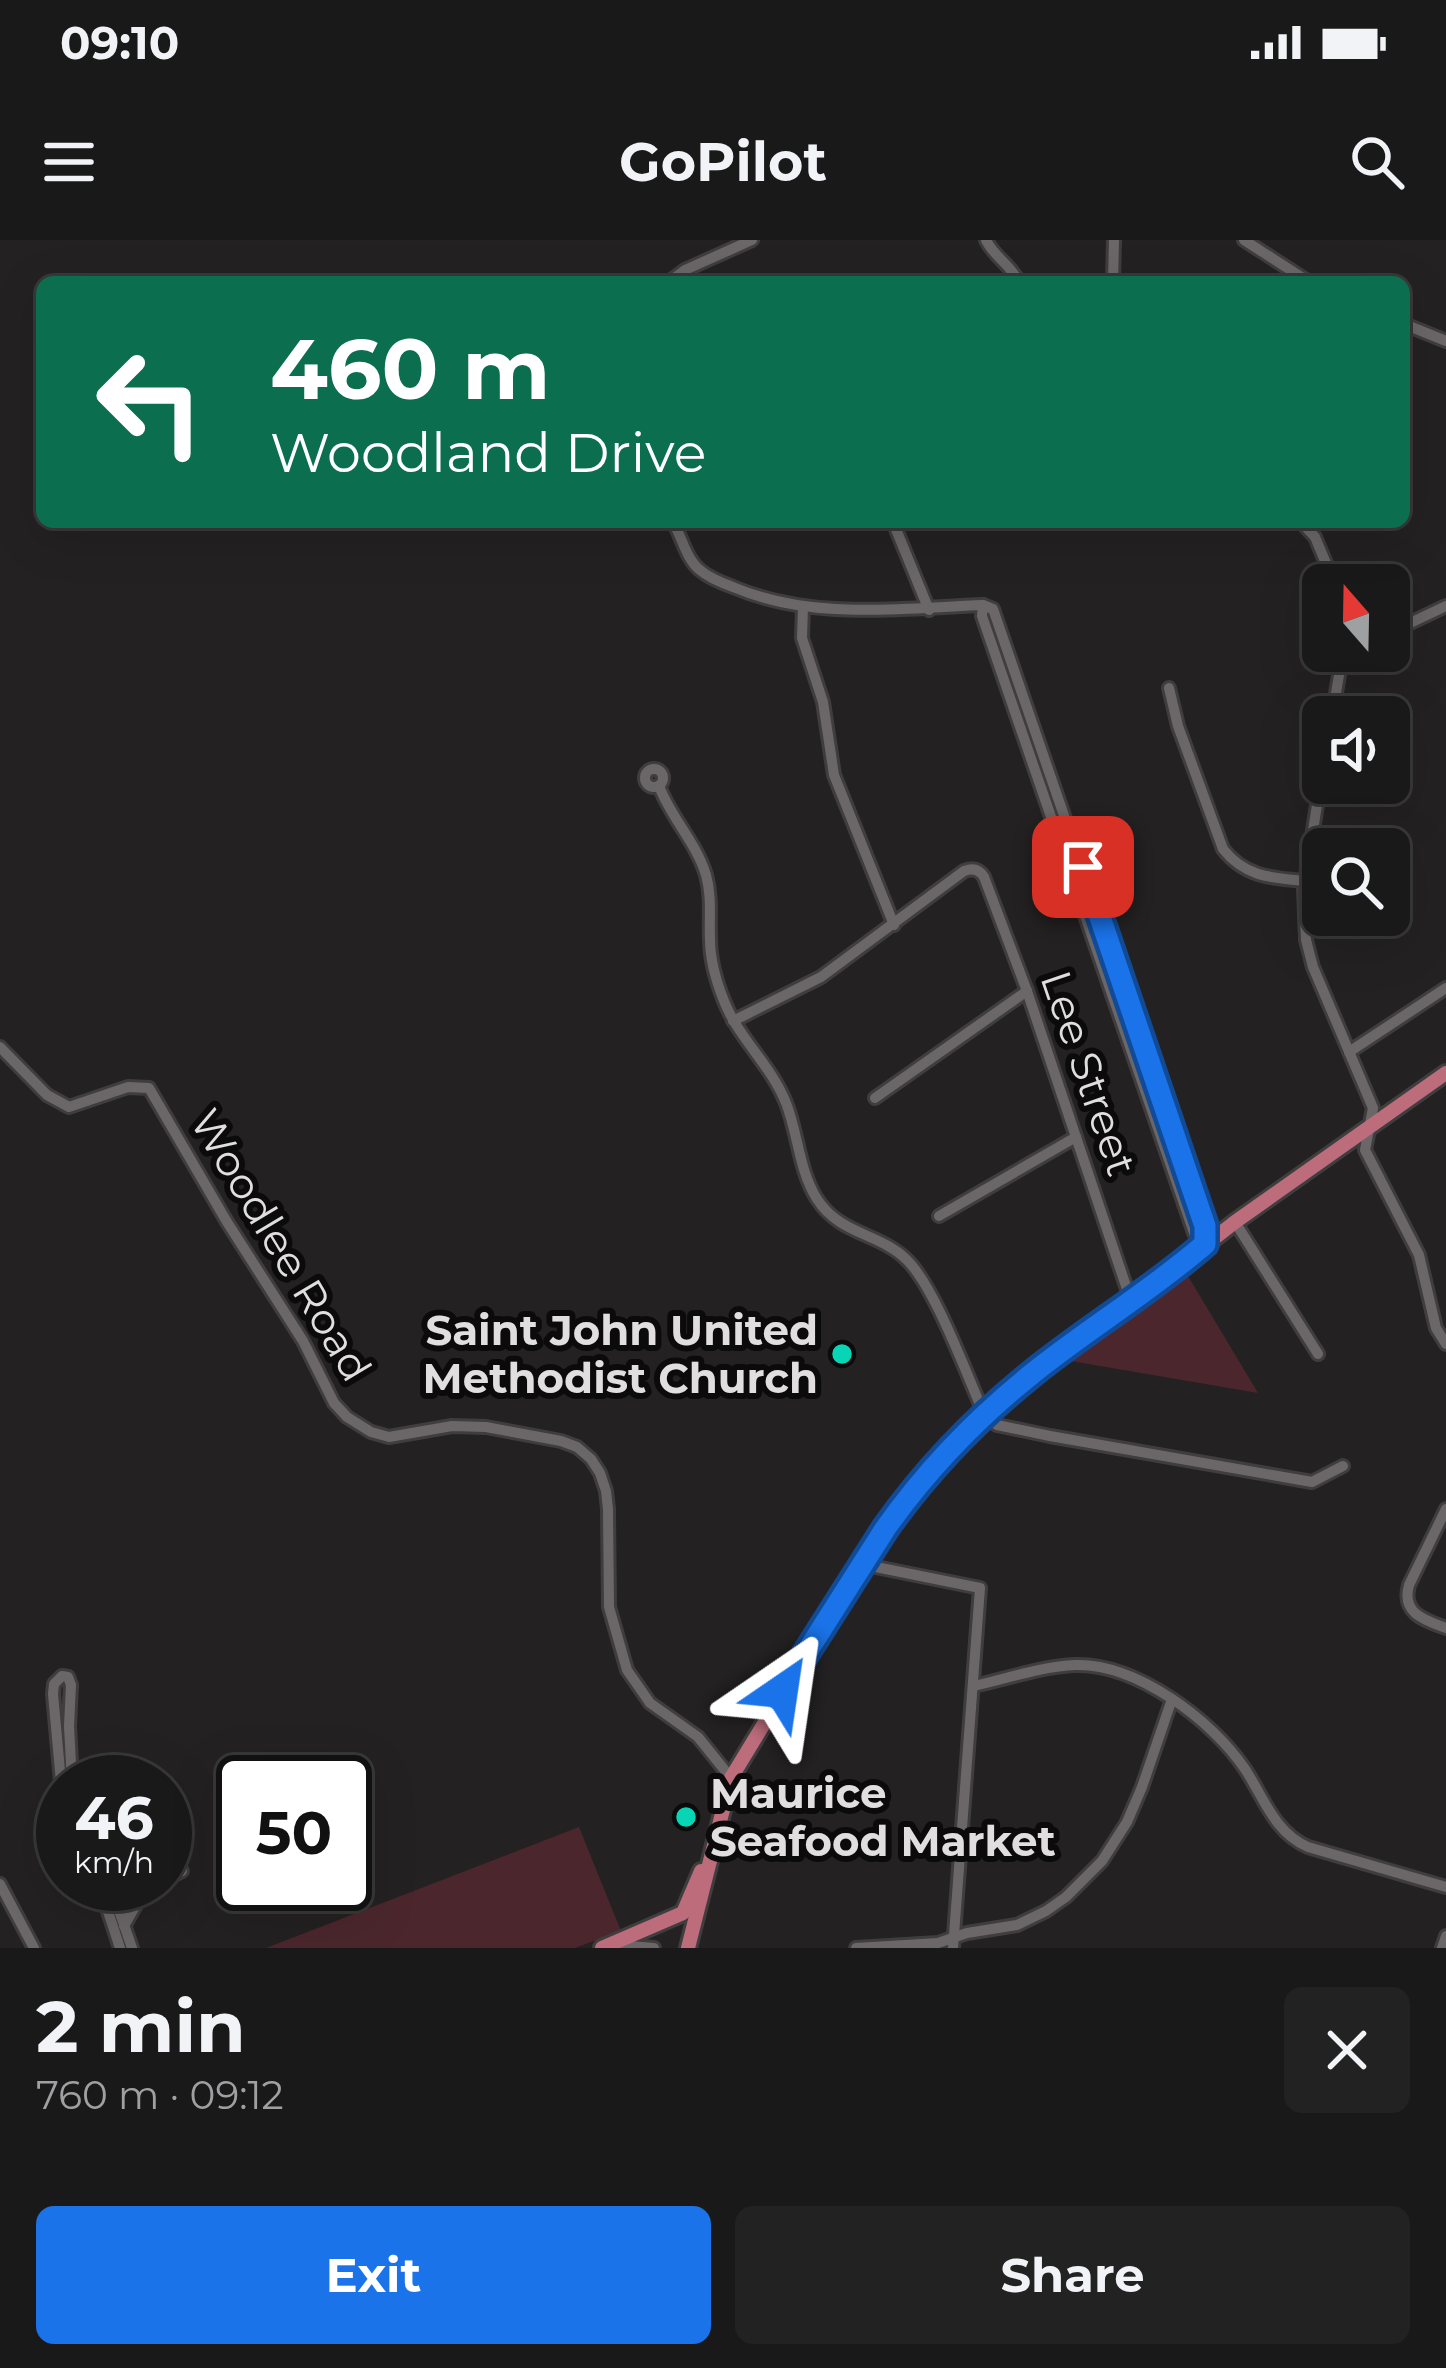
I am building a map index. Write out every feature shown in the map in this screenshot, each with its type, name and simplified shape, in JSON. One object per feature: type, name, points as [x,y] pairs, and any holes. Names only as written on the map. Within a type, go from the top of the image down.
[{"type":"main road","points":[[688,1948],[731,1778],[901,1507],[1031,1374],[1235,1222],[1446,1074]]},
{"type":"main road","points":[[602,1948],[683,1913],[717,1833]]},
{"type":"street","points":[[677,276],[752,240]]},
{"type":"street","points":[[986,240],[1015,276]]},
{"type":"street","points":[[1113,276],[1114,240]]},
{"type":"street","points":[[1244,240],[1300,276]]},
{"type":"street","points":[[1410,326],[1446,341]]},
{"type":"street","points":[[676,528],[695,567],[769,600],[885,612],[983,605],[994,609],[1205,1226],[1205,1244]]},
{"type":"street","points":[[895,528],[929,610]]},
{"type":"street","points":[[1307,528],[1326,564]]},
{"type":"street","points":[[1410,623],[1446,605]]},
{"type":"street","points":[[733,1021],[812,982],[894,925],[834,775],[823,702],[802,642],[803,606]]},
{"type":"street","points":[[1169,688],[1222,849],[1251,873],[1302,885]]},
{"type":"street","points":[[659,786],[705,871],[713,967],[733,1021],[783,1096],[814,1194],[843,1225],[893,1249],[910,1264],[985,1416],[997,1425],[1032,1433],[1312,1483],[1343,1466]]},
{"type":"street","name":"Lee Street","points":[[894,925],[966,870],[977,870],[984,877],[1131,1301]]},
{"type":"street","points":[[1306,936],[1310,958],[1373,1108],[1365,1150],[1419,1255],[1436,1328],[1446,1344]]},
{"type":"street","points":[[1349,1052],[1446,988]]},
{"type":"street","points":[[875,1098],[1027,991]]},
{"type":"street","name":"Woodlee Road","points":[[0,1047],[47,1095],[69,1106],[128,1087],[149,1088],[303,1341],[334,1403],[347,1417],[389,1437],[475,1426],[562,1441],[584,1451],[606,1491],[609,1607],[627,1670],[650,1703],[698,1738],[731,1778]]},
{"type":"street","points":[[939,1216],[1076,1137]]},
{"type":"street","points":[[1235,1222],[1318,1354]]},
{"type":"street","points":[[1446,1509],[1406,1597],[1417,1616],[1446,1628]]},
{"type":"street","points":[[861,1564],[980,1588],[954,1943]]},
{"type":"street","points":[[974,1686],[1080,1664],[1123,1674],[1172,1699],[1200,1721],[1234,1755],[1276,1823],[1293,1840],[1446,1887]]},
{"type":"street","points":[[59,1755],[53,1694],[62,1676],[70,1681],[70,1755]]},
{"type":"street","points":[[856,1948],[954,1943],[967,1933],[1017,1925],[1066,1897],[1093,1872],[1136,1805],[1172,1699]]},
{"type":"street","points":[[0,1884],[34,1948]]},
{"type":"street","points":[[113,1911],[132,1948]]},
{"type":"street","points":[[117,1911],[120,1948]]},
{"type":"street","points":[[121,1927],[131,1911]]},
{"type":"street","points":[[1442,1948],[1446,1936]]},
{"type":"street","points":[[602,1948],[633,1944],[654,1948]]},
{"type":"shaded area","points":[[1185,1271],[1258,1393],[1065,1360],[1065,1359]]},
{"type":"shaded area","points":[[579,1827],[621,1931],[575,1948],[266,1948],[372,1911],[372,1907]]},
{"type":"place","name":"Saint John United Methodist Church","points":[[842,1354]]},
{"type":"place","name":"Maurice Seafood Market","points":[[686,1817]]},
{"type":"route","points":[[782,1691],[885,1529],[961,1439],[1031,1374],[1205,1244],[1205,1226],[1083,867]]}]
